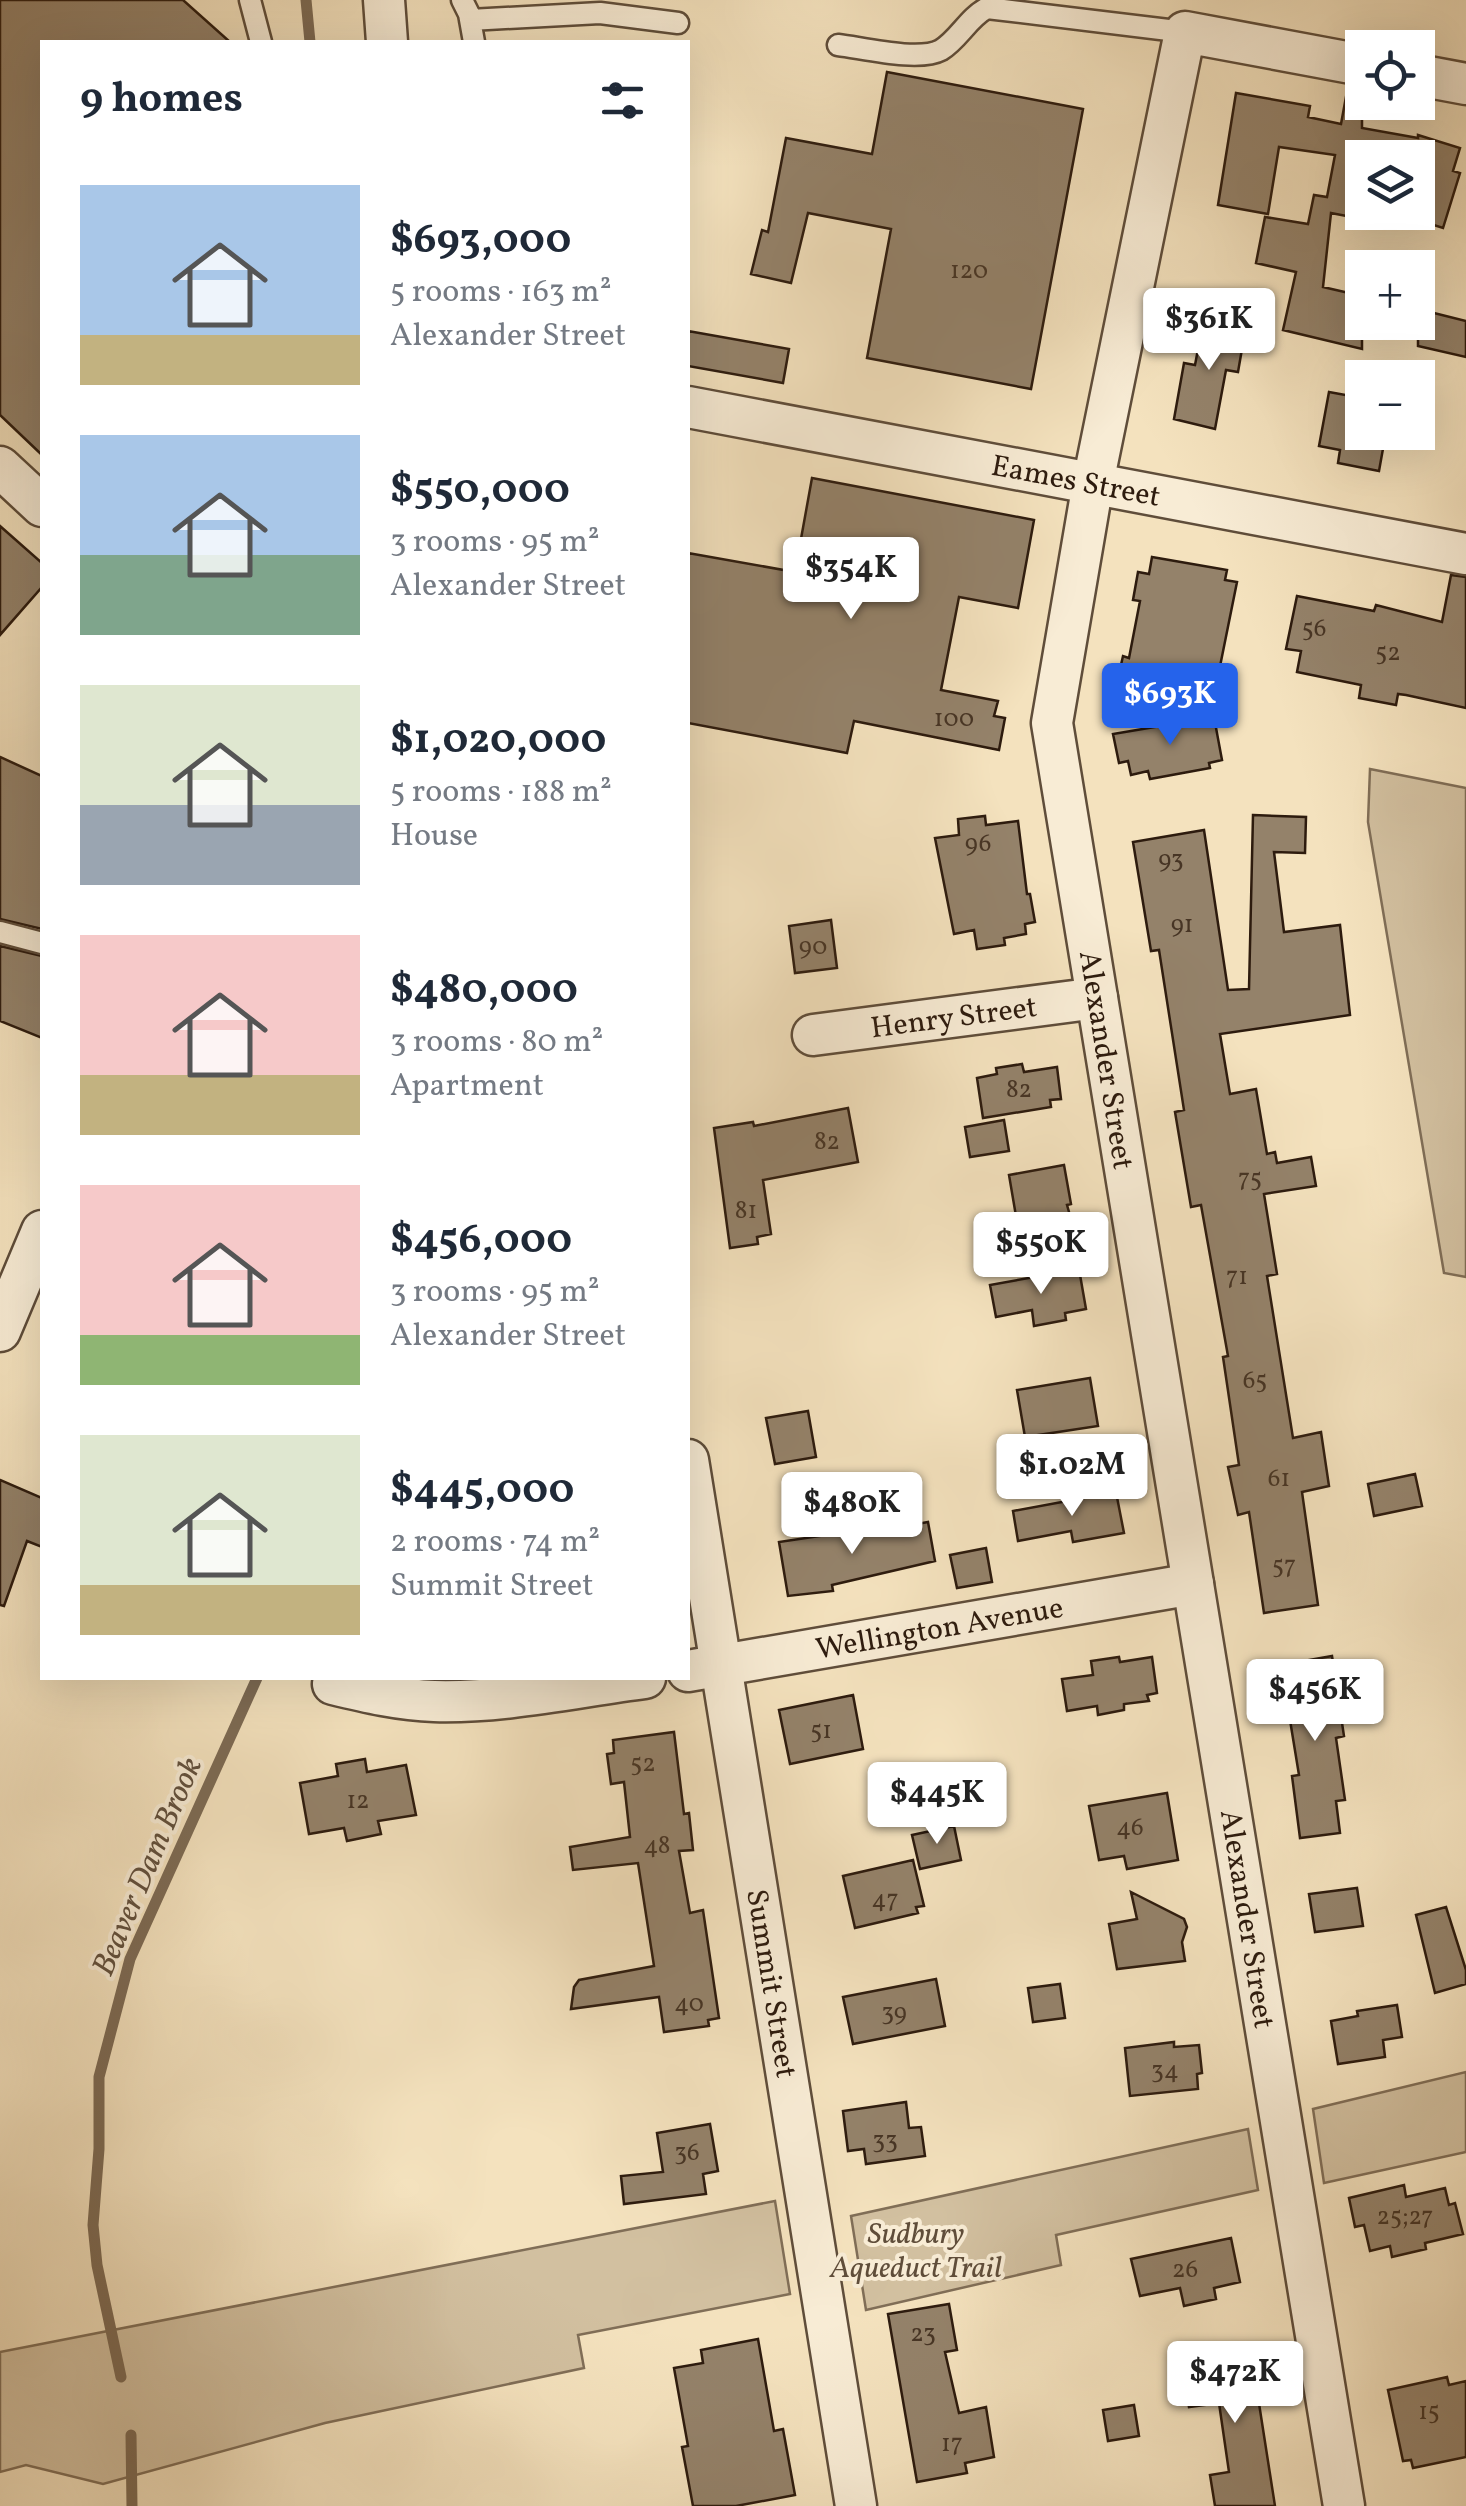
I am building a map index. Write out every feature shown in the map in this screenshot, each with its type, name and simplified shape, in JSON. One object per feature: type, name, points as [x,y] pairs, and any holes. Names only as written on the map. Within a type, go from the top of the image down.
[{"type":"street","points":[[384,0],[386,40]]},
{"type":"street","points":[[1185,32],[1345,62]]},
{"type":"street","name":"Alexander Street","points":[[1185,32],[1093,483],[1052,723],[1344,2506]]},
{"type":"street","points":[[1435,78],[1466,84]]},
{"type":"street","name":"Eames Street","points":[[690,407],[1466,554]]},
{"type":"street","points":[[0,468],[40,504]]},
{"type":"street","name":"Henry Street","points":[[813,1035],[1097,998]]},
{"type":"street","points":[[0,1331],[40,1236]]},
{"type":"street","name":"Summit Street","points":[[690,1485],[705,1669],[856,2506]]},
{"type":"street","name":"Wellington Avenue","points":[[705,1669],[1193,1584]]},
{"type":"street","points":[[333,1684],[382,1696],[433,1702],[497,1699],[631,1680]]},
{"type":"lane","points":[[250,0],[260,40]]},
{"type":"lane","points":[[462,0],[474,40]]},
{"type":"lane","points":[[838,45],[916,55],[940,50],[971,16],[988,8],[1185,32]]},
{"type":"lane","points":[[470,20],[600,14],[678,23]]},
{"type":"lane","points":[[0,932],[40,942]]},
{"type":"green space","points":[[1370,769],[1466,788],[1466,1277],[1444,1273],[1368,822]]},
{"type":"green space","points":[[1466,2072],[1466,2152],[1324,2183],[1313,2109]]},
{"type":"green space","name":"Sudbury Aqueduct Trail","points":[[1248,2129],[1258,2190],[1056,2235],[1061,2265],[866,2310],[851,2216]]},
{"type":"green space","name":"Sudbury Aqueduct Trail","points":[[775,2201],[790,2294],[578,2335],[584,2368],[325,2423],[103,2484],[26,2465],[0,2472],[0,2352]]},
{"type":"building","points":[[0,0],[183,0],[228,40],[40,40],[40,453],[0,415]]},
{"type":"building","points":[[887,72],[1083,109],[1031,389],[867,358],[891,229],[808,213],[791,283],[751,274],[762,230],[768,232],[786,138],[872,154]]},
{"type":"building","points":[[1236,93],[1310,106],[1308,117],[1341,124],[1345,102],[1345,120],[1362,120],[1362,128],[1434,140],[1345,140],[1345,216],[1331,213],[1323,287],[1345,292],[1345,340],[1362,340],[1362,349],[1283,330],[1296,272],[1256,263],[1265,217],[1308,224],[1314,195],[1327,197],[1335,155],[1279,147],[1268,214],[1218,205]]},
{"type":"building","points":[[1435,140],[1460,148],[1453,171],[1460,173],[1443,228],[1435,225]]},
{"type":"building","points":[[1435,313],[1466,321],[1466,357],[1418,346],[1418,340],[1435,340]]},
{"type":"building","points":[[1204,318],[1246,326],[1238,372],[1226,370],[1215,429],[1174,419],[1184,363],[1195,365]]},
{"type":"building","points":[[690,331],[789,349],[783,383],[690,366]]},
{"type":"building","points":[[1329,392],[1345,395],[1345,450],[1383,450],[1379,471],[1338,463],[1340,450],[1319,446]]},
{"type":"building","points":[[812,478],[1034,520],[1018,608],[959,597],[941,690],[998,701],[994,716],[1005,718],[999,750],[854,721],[847,753],[690,723],[690,553],[795,572]]},
{"type":"building","points":[[0,526],[40,561],[40,589],[0,635]]},
{"type":"building","points":[[1152,557],[1227,570],[1225,580],[1237,582],[1212,706],[1116,687],[1123,656],[1129,658],[1140,601],[1133,600],[1138,572],[1149,574]]},
{"type":"building","points":[[1451,575],[1466,577],[1466,708],[1398,694],[1396,705],[1359,698],[1361,685],[1297,672],[1301,651],[1286,649],[1297,596],[1374,611],[1376,605],[1442,622]]},
{"type":"building","points":[[1214,717],[1222,760],[1209,763],[1210,768],[1150,779],[1148,771],[1131,775],[1128,761],[1119,763],[1113,734]]},
{"type":"building","points":[[0,757],[40,775],[40,929],[0,919]]},
{"type":"building","points":[[1253,815],[1306,817],[1305,853],[1274,852],[1284,932],[1340,925],[1350,1015],[1220,1034],[1230,1094],[1256,1089],[1267,1154],[1275,1152],[1277,1163],[1311,1157],[1316,1186],[1264,1194],[1277,1274],[1267,1276],[1293,1438],[1321,1432],[1329,1486],[1302,1492],[1318,1605],[1264,1613],[1249,1512],[1238,1515],[1228,1467],[1239,1465],[1223,1357],[1228,1356],[1201,1205],[1191,1207],[1175,1112],[1184,1110],[1159,950],[1151,951],[1133,842],[1204,830],[1228,990],[1249,989]]},
{"type":"building","points":[[985,816],[986,825],[1018,821],[1027,894],[1035,922],[1025,924],[1026,934],[1004,938],[1005,945],[977,949],[974,930],[954,934],[935,838],[959,835],[958,819]]},
{"type":"building","points":[[831,920],[837,968],[795,973],[789,926]]},
{"type":"building","points":[[0,946],[40,956],[40,1037],[0,1021]]},
{"type":"building","points":[[1022,1064],[1024,1072],[1057,1067],[1061,1099],[1050,1100],[1051,1107],[983,1118],[977,1078],[997,1074],[996,1068]]},
{"type":"building","points":[[848,1108],[858,1162],[763,1180],[771,1234],[757,1237],[758,1244],[730,1248],[714,1128],[753,1122],[754,1126]]},
{"type":"building","points":[[1004,1120],[1009,1151],[970,1157],[965,1127]]},
{"type":"building","points":[[1064,1165],[1069,1212],[1017,1222],[1009,1175]]},
{"type":"building","points":[[1079,1269],[1086,1309],[1065,1313],[1066,1320],[1034,1326],[1032,1310],[996,1317],[990,1285]]},
{"type":"building","points":[[1090,1378],[1098,1426],[1025,1437],[1017,1390]]},
{"type":"building","points":[[808,1411],[816,1457],[775,1464],[766,1418]]},
{"type":"building","points":[[1415,1474],[1422,1506],[1374,1516],[1368,1484]]},
{"type":"building","points":[[0,1480],[40,1497],[40,1546],[27,1541],[4,1606],[0,1605]]},
{"type":"building","points":[[1116,1492],[1124,1533],[1073,1542],[1071,1531],[1018,1541],[1013,1511]]},
{"type":"building","points":[[928,1522],[935,1561],[832,1585],[833,1591],[788,1596],[779,1542]]},
{"type":"building","points":[[986,1548],[992,1582],[957,1588],[950,1555]]},
{"type":"building","points":[[1332,1656],[1344,1736],[1336,1738],[1345,1800],[1336,1801],[1340,1833],[1300,1838],[1292,1776],[1299,1775],[1281,1665]]},
{"type":"building","points":[[1119,1657],[1120,1662],[1152,1657],[1157,1693],[1147,1695],[1149,1701],[1124,1704],[1124,1710],[1098,1715],[1097,1706],[1067,1711],[1062,1679],[1093,1675],[1091,1661]]},
{"type":"building","points":[[853,1695],[863,1749],[790,1764],[779,1710]]},
{"type":"building","points":[[674,1732],[684,1814],[689,1813],[693,1850],[679,1851],[690,1913],[703,1910],[719,2018],[708,2020],[709,2026],[664,2032],[659,1997],[571,2009],[579,1980],[654,1966],[638,1863],[573,1870],[570,1847],[630,1837],[624,1782],[611,1784],[607,1754],[614,1753],[613,1740]]},
{"type":"building","points":[[365,1759],[367,1772],[406,1765],[416,1815],[378,1821],[381,1834],[347,1841],[344,1828],[309,1834],[300,1783],[338,1776],[336,1764]]},
{"type":"building","points":[[1167,1793],[1178,1860],[1127,1869],[1124,1856],[1099,1860],[1089,1806]]},
{"type":"building","points":[[954,1826],[961,1860],[920,1869],[912,1835]]},
{"type":"building","points":[[913,1860],[924,1906],[916,1907],[918,1913],[855,1928],[843,1876]]},
{"type":"building","points":[[1357,1888],[1363,1926],[1315,1932],[1309,1894]]},
{"type":"building","points":[[1131,1892],[1184,1919],[1185,1961],[1117,1969],[1109,1924],[1137,1919]]},
{"type":"building","points":[[1446,1907],[1466,1970],[1466,1984],[1435,1993],[1416,1915]]},
{"type":"building","points":[[936,1979],[945,2026],[853,2044],[843,1997]]},
{"type":"building","points":[[1060,1984],[1065,2018],[1033,2022],[1028,1988]]},
{"type":"building","points":[[1397,2005],[1402,2037],[1383,2040],[1385,2057],[1338,2064],[1331,2021],[1358,2016],[1357,2011]]},
{"type":"building","points":[[1174,2042],[1174,2047],[1199,2045],[1202,2073],[1197,2074],[1198,2089],[1130,2096],[1125,2048]]},
{"type":"building","points":[[906,2102],[909,2128],[921,2127],[925,2156],[866,2164],[864,2149],[848,2151],[843,2111]]},
{"type":"building","points":[[710,2124],[718,2171],[703,2174],[706,2194],[624,2204],[621,2176],[663,2172],[657,2133]]},
{"type":"building","points":[[1404,2185],[1406,2197],[1445,2188],[1449,2205],[1455,2203],[1463,2234],[1425,2243],[1426,2249],[1392,2257],[1390,2246],[1370,2251],[1364,2225],[1355,2227],[1349,2198]]},
{"type":"building","points":[[1231,2238],[1240,2282],[1214,2288],[1216,2299],[1184,2306],[1180,2288],[1140,2296],[1131,2259]]},
{"type":"building","points":[[949,2304],[957,2350],[945,2352],[959,2413],[986,2407],[994,2457],[965,2463],[967,2473],[917,2482],[888,2314]]},
{"type":"building","points":[[758,2339],[774,2431],[783,2429],[795,2495],[736,2506],[693,2506],[682,2447],[688,2446],[674,2368],[703,2363],[701,2350]]},
{"type":"building","points":[[1243,2351],[1244,2364],[1260,2361],[1265,2396],[1258,2397],[1275,2506],[1215,2506],[1210,2475],[1229,2472],[1219,2403],[1189,2407],[1182,2361]]},
{"type":"building","points":[[1447,2377],[1449,2385],[1466,2381],[1466,2457],[1413,2468],[1411,2460],[1403,2461],[1388,2390]]},
{"type":"building","points":[[1134,2405],[1139,2436],[1108,2441],[1103,2410]]},
{"type":"waterway","name":"Beaver Dam Brook","points":[[306,0],[310,40]]},
{"type":"waterway","name":"Beaver Dam Brook","points":[[121,2377],[97,2265],[93,2225],[99,2077],[130,1959],[256,1680]]},
{"type":"waterway","name":"Beaver Dam Brook","points":[[131,2435],[132,2506]]}]
